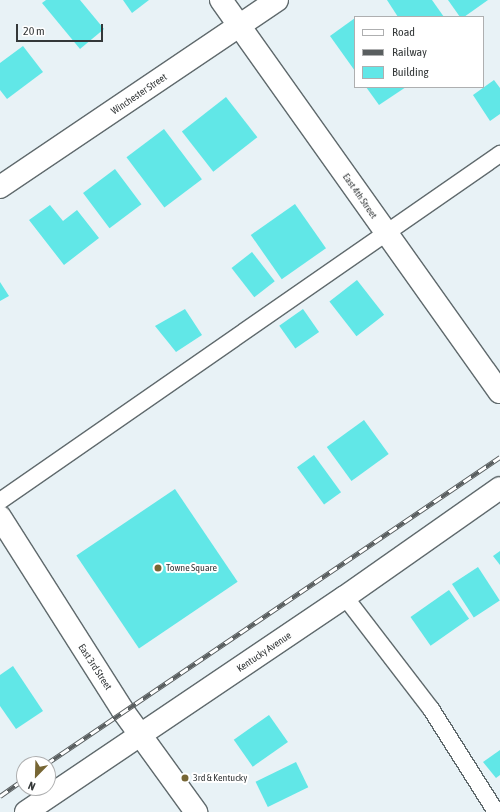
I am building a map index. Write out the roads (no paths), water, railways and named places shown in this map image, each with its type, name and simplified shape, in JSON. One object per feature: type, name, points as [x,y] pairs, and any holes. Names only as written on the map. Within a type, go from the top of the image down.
[{"type":"street","name":"East 4th Street","points":[[221,0],[500,392]]},
{"type":"street","name":"Winchester Street","points":[[0,187],[278,0]]},
{"type":"street","name":"Kentucky Avenue","points":[[35,809],[140,734],[345,598],[500,488]]},
{"type":"street","name":"East 3rd Street","points":[[0,517],[140,734],[196,812]]},
{"type":"lane","points":[[0,501],[387,234],[500,154]]},
{"type":"lane","points":[[345,598],[431,709],[496,812]]},
{"type":"railway","points":[[56,757],[500,457]]},
{"type":"railway","points":[[0,796],[16,785]]},
{"type":"place","name":"Towne Square","points":[[158,568]]},
{"type":"place","name":"3rd & Kentucky","points":[[185,778]]}]
